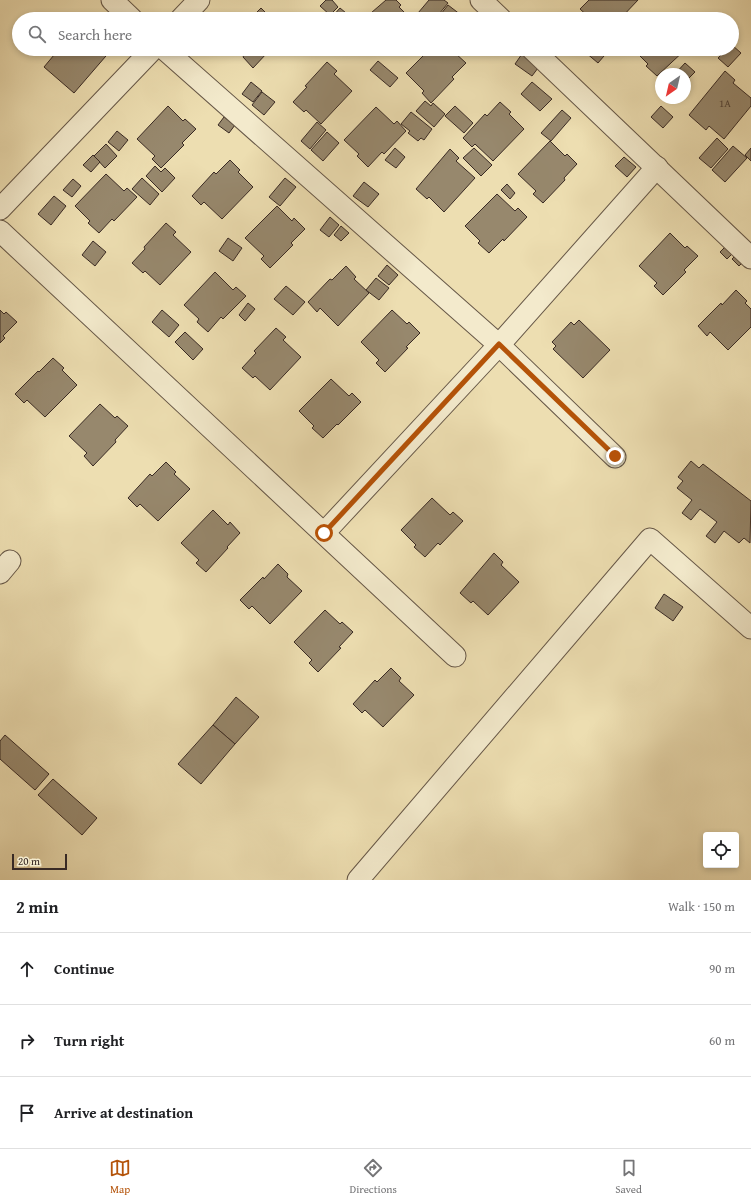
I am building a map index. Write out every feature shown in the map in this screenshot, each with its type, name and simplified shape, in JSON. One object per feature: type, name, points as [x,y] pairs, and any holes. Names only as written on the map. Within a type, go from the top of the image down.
[{"type":"street","points":[[112,0],[125,12]]},
{"type":"street","points":[[188,12],[199,0]]},
{"type":"street","points":[[481,0],[494,12]]},
{"type":"street","points":[[0,209],[146,56]]},
{"type":"street","points":[[172,56],[499,344],[615,456]]},
{"type":"street","points":[[539,56],[751,258]]},
{"type":"street","points":[[324,533],[499,344],[657,167]]},
{"type":"street","points":[[0,230],[455,656]]},
{"type":"street","points":[[358,880],[650,539],[751,628]]},
{"type":"building","points":[[326,0],[332,0],[338,7],[333,12],[327,12],[320,6]]},
{"type":"building","points":[[386,0],[396,0],[401,5],[399,7],[404,12],[372,12]]},
{"type":"building","points":[[429,0],[444,0],[448,3],[441,12],[419,12]]},
{"type":"building","points":[[589,0],[638,0],[627,12],[583,12],[580,9]]},
{"type":"building","points":[[448,5],[457,12],[442,12]]},
{"type":"building","points":[[261,8],[265,12],[257,12]]},
{"type":"building","points":[[340,8],[345,12],[336,12]]},
{"type":"building","points":[[53,56],[106,56],[74,93],[44,67]]},
{"type":"building","points":[[244,56],[264,56],[253,68]]},
{"type":"building","points":[[423,56],[458,56],[466,63],[452,77],[454,79],[431,103],[422,93],[424,91],[406,73]]},
{"type":"building","points":[[521,56],[531,56],[541,64],[532,76],[515,64]]},
{"type":"building","points":[[590,56],[604,56],[598,63]]},
{"type":"building","points":[[640,56],[678,56],[666,68],[655,68],[655,74],[646,66],[648,64]]},
{"type":"building","points":[[720,56],[738,56],[728,67],[718,58]]},
{"type":"building","points":[[378,61],[398,78],[390,87],[370,70]]},
{"type":"building","points":[[327,62],[337,71],[334,74],[352,91],[321,124],[306,110],[304,112],[293,102],[307,87],[305,86]]},
{"type":"building","points":[[685,63],[691,68],[680,68]]},
{"type":"building","points":[[691,68],[695,72],[691,76]]},
{"type":"building","points":[[725,71],[735,80],[733,83],[751,98],[751,106],[724,139],[709,126],[706,130],[689,115]]},
{"type":"building","points":[[251,82],[262,91],[253,102],[242,94]]},
{"type":"building","points":[[532,82],[552,99],[540,111],[521,94]]},
{"type":"building","points":[[262,92],[275,102],[264,115],[252,105]]},
{"type":"building","points":[[425,101],[431,106],[433,103],[445,114],[434,127],[416,111]]},
{"type":"building","points":[[500,102],[511,112],[509,114],[524,129],[493,161],[475,144],[472,147],[463,138],[485,114],[487,116]]},
{"type":"building","points":[[168,106],[183,121],[185,119],[196,129],[182,143],[184,145],[161,168],[152,159],[155,156],[137,139]]},
{"type":"building","points":[[455,106],[473,123],[464,133],[445,116]]},
{"type":"building","points":[[661,106],[673,117],[663,128],[651,117]]},
{"type":"building","points":[[376,107],[394,124],[397,121],[406,131],[384,154],[382,152],[368,167],[357,156],[359,154],[344,140]]},
{"type":"building","points":[[562,110],[571,118],[551,141],[541,133]]},
{"type":"building","points":[[411,112],[432,129],[424,140],[421,138],[418,141],[408,133],[410,131],[401,124]]},
{"type":"building","points":[[224,117],[235,125],[229,133],[218,125]]},
{"type":"building","points":[[317,122],[326,130],[310,149],[301,141]]},
{"type":"building","points":[[117,131],[128,140],[119,151],[108,142]]},
{"type":"building","points":[[327,132],[339,143],[323,161],[311,150]]},
{"type":"building","points":[[717,138],[728,149],[711,168],[699,158]]},
{"type":"building","points":[[550,141],[565,156],[567,154],[577,164],[564,178],[565,180],[543,203],[533,194],[536,191],[518,174]]},
{"type":"building","points":[[106,144],[117,156],[105,168],[94,156]]},
{"type":"building","points":[[733,146],[747,158],[725,182],[712,170]]},
{"type":"building","points":[[395,148],[405,157],[396,168],[385,160]]},
{"type":"building","points":[[474,148],[492,165],[481,176],[463,158]]},
{"type":"building","points":[[751,148],[751,161],[745,155]]},
{"type":"building","points":[[450,149],[459,158],[456,161],[475,178],[444,212],[429,197],[427,199],[416,189]]},
{"type":"building","points":[[93,155],[100,162],[91,172],[83,165]]},
{"type":"building","points":[[624,157],[636,167],[627,177],[615,166]]},
{"type":"building","points":[[230,160],[240,170],[238,172],[253,187],[222,219],[204,202],[201,205],[192,196],[214,172],[216,174]]},
{"type":"building","points":[[155,166],[161,172],[165,168],[175,178],[162,192],[146,176]]},
{"type":"building","points":[[106,174],[124,191],[127,188],[137,197],[114,221],[112,219],[99,233],[88,223],[90,221],[75,206]]},
{"type":"building","points":[[142,178],[159,194],[150,205],[132,189]]},
{"type":"building","points":[[285,178],[296,187],[280,206],[269,197]]},
{"type":"building","points":[[73,179],[81,186],[72,197],[63,190]]},
{"type":"building","points":[[364,182],[379,194],[368,207],[353,196]]},
{"type":"building","points":[[507,184],[515,193],[510,199],[501,190]]},
{"type":"building","points":[[497,194],[515,211],[518,208],[527,217],[504,241],[503,239],[489,253],[478,243],[480,241],[465,226]]},
{"type":"building","points":[[54,196],[66,206],[51,225],[38,214]]},
{"type":"building","points":[[277,206],[292,221],[294,218],[305,229],[291,243],[293,245],[270,268],[261,259],[264,256],[245,238]]},
{"type":"building","points":[[330,217],[339,225],[329,237],[320,230]]},
{"type":"building","points":[[166,223],[176,232],[173,235],[191,252],[160,285],[145,271],[143,273],[132,263],[145,249],[144,247]]},
{"type":"building","points":[[341,226],[349,233],[341,241],[334,235]]},
{"type":"building","points":[[670,233],[685,248],[687,246],[698,256],[684,270],[686,272],[663,295],[654,286],[657,283],[639,266]]},
{"type":"building","points":[[228,238],[242,248],[233,261],[219,251]]},
{"type":"building","points":[[93,241],[106,252],[95,266],[82,255]]},
{"type":"building","points":[[729,243],[737,249],[727,259],[720,252]]},
{"type":"building","points":[[740,251],[747,258],[739,266],[732,259]]},
{"type":"building","points":[[387,265],[398,275],[389,285],[378,276]]},
{"type":"building","points":[[346,266],[356,277],[354,279],[369,293],[338,326],[320,308],[317,312],[308,302],[330,279],[332,280]]},
{"type":"building","points":[[215,272],[233,290],[236,287],[246,296],[223,319],[221,317],[208,332],[197,322],[199,319],[184,305]]},
{"type":"building","points":[[376,278],[389,288],[379,300],[366,290]]},
{"type":"building","points":[[286,286],[305,302],[293,315],[274,299]]},
{"type":"building","points":[[736,290],[747,301],[745,303],[751,309],[751,327],[728,350],[710,332],[707,336],[698,326],[721,303],[722,305]]},
{"type":"building","points":[[248,303],[255,309],[245,321],[239,315]]},
{"type":"building","points":[[0,310],[4,314],[6,312],[17,322],[3,336],[5,338],[0,343]]},
{"type":"building","points":[[162,310],[179,325],[169,337],[152,322]]},
{"type":"building","points":[[392,310],[407,324],[409,322],[420,333],[385,372],[376,363],[379,360],[361,342]]},
{"type":"building","points":[[579,320],[610,350],[583,378],[553,349],[556,346],[552,342],[571,322],[574,325]]},
{"type":"building","points":[[276,328],[286,337],[283,340],[301,357],[270,390],[255,376],[253,378],[242,368],[256,353],[254,351]]},
{"type":"building","points":[[185,332],[203,349],[193,360],[175,342]]},
{"type":"building","points":[[53,358],[64,368],[62,370],[77,385],[45,417],[27,400],[24,403],[15,394]]},
{"type":"building","points":[[331,379],[349,396],[352,393],[361,402],[323,438],[312,428],[314,426],[299,411]]},
{"type":"building","points":[[100,404],[115,418],[117,416],[128,426],[115,440],[116,442],[93,466],[84,456],[87,453],[69,436]]},
{"type":"building","points":[[691,461],[699,468],[703,464],[751,501],[750,543],[744,538],[739,543],[724,531],[715,543],[706,536],[717,522],[700,509],[691,520],[682,513],[692,500],[677,488],[683,481],[678,477]]},
{"type":"building","points":[[166,462],[176,472],[174,474],[190,489],[158,521],[140,504],[137,507],[128,498],[150,474],[152,476]]},
{"type":"building","points":[[432,498],[450,515],[453,512],[463,521],[440,545],[438,543],[425,557],[414,547],[416,545],[401,530]]},
{"type":"building","points":[[213,510],[228,525],[230,522],[240,533],[206,572],[196,563],[199,560],[181,543]]},
{"type":"building","points":[[494,553],[503,562],[501,565],[519,582],[488,615],[473,601],[471,603],[460,593]]},
{"type":"building","points":[[278,564],[288,574],[287,577],[302,591],[270,624],[252,606],[249,609],[240,600],[263,577],[264,579]]},
{"type":"building","points":[[664,594],[683,607],[673,621],[655,608]]},
{"type":"building","points":[[325,610],[340,624],[342,622],[353,632],[339,647],[341,648],[318,672],[309,663],[312,660],[294,642]]},
{"type":"building","points":[[391,668],[401,678],[399,681],[414,695],[383,727],[365,710],[362,713],[353,704],[375,680],[377,682]]},
{"type":"building","points":[[236,697],[259,717],[235,744],[213,725]]},
{"type":"building","points":[[213,725],[235,744],[201,784],[178,764]]},
{"type":"building","points":[[5,735],[49,774],[35,790],[0,759],[0,741]]},
{"type":"building","points":[[53,779],[97,818],[82,835],[38,795]]},
{"type":"route","points":[[324,533],[499,344],[615,456]]}]
